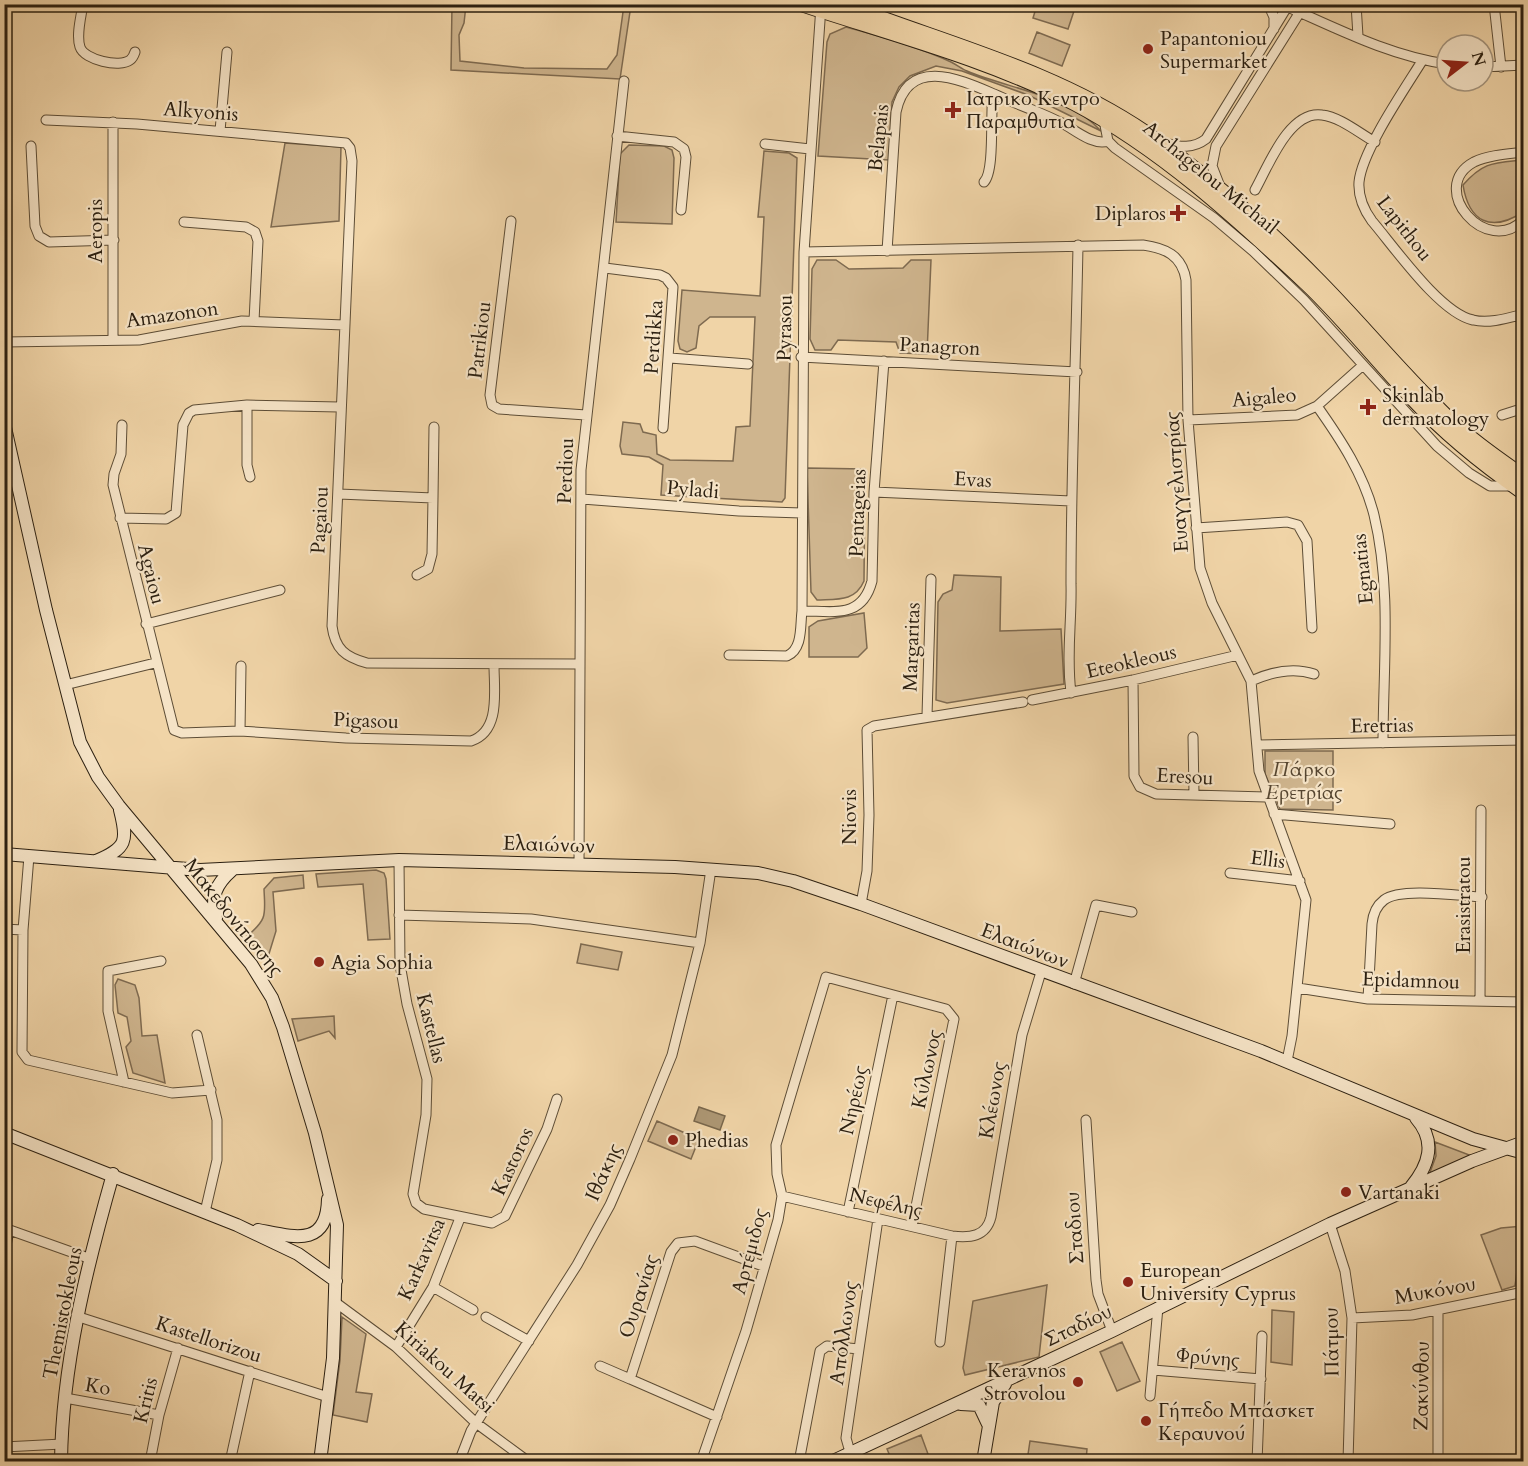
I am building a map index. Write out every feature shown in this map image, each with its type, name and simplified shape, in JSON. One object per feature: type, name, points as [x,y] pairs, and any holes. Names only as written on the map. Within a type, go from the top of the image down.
[{"type":"main road","name":"Archagelou Michail","points":[[801,4],[820,8],[1044,89],[1104,120],[1178,172],[1256,237],[1308,285],[1440,426],[1520,485]]},
{"type":"main road","name":"Archagelou Michail","points":[[843,4],[1051,80],[1100,105],[1157,141],[1227,197],[1314,275],[1439,410],[1520,485]]},
{"type":"main road","name":"Μακεδονίτισσης","points":[[4,423],[8,454],[80,742],[98,777],[119,806],[251,964],[272,998],[309,1111],[337,1225],[333,1358],[320,1461]]},
{"type":"main road","points":[[93,862],[114,853],[124,842],[125,830],[119,806]]},
{"type":"main road","name":"Ελαιώνων","points":[[4,854],[171,869],[232,870],[399,860],[711,869],[780,878],[861,904],[1287,1061],[1415,1117],[1524,1154]]},
{"type":"main road","points":[[216,921],[214,893],[232,870]]},
{"type":"main road","points":[[1410,1188],[1424,1169],[1430,1149],[1425,1131],[1415,1117]]},
{"type":"main road","points":[[4,1133],[113,1174],[237,1225],[298,1254],[336,1281]]},
{"type":"main road","name":"Σταδίου","points":[[831,1461],[1112,1331],[1330,1224],[1410,1188],[1524,1142]]},
{"type":"main road","name":"Themistokleous","points":[[62,1461],[66,1398],[79,1317],[113,1174]]},
{"type":"main road","points":[[237,1225],[287,1236],[308,1236],[321,1228],[324,1221],[328,1182]]},
{"type":"main road","points":[[983,1461],[988,1425],[996,1394],[1013,1378]]},
{"type":"main road","points":[[957,1404],[969,1402],[979,1405],[988,1425]]},
{"type":"street","points":[[82,4],[79,39],[80,46],[87,57],[93,60],[124,62],[130,60],[135,52]]},
{"type":"street","points":[[1268,4],[1274,18],[1274,29]]},
{"type":"street","points":[[1356,4],[1358,36]]},
{"type":"street","points":[[1494,4],[1501,67]]},
{"type":"street","points":[[1157,141],[1182,147],[1196,145],[1206,139],[1274,29],[1284,6],[1422,61],[1435,63]]},
{"type":"street","name":"Pyrasou","points":[[729,656],[788,656],[795,651],[802,611],[801,357],[804,252],[820,8]]},
{"type":"street","points":[[1227,197],[1213,173],[1213,153],[1300,12]]},
{"type":"street","points":[[220,130],[226,52]]},
{"type":"street","name":"Lapithou","points":[[1422,61],[1362,168],[1359,182],[1363,206],[1372,221],[1445,306],[1474,320],[1492,321],[1522,314]]},
{"type":"street","points":[[1495,67],[1524,65]]},
{"type":"street","name":"Belapais","points":[[887,251],[896,112],[902,95],[919,80],[941,75],[970,84],[1060,123],[1093,141],[1108,141]]},
{"type":"street","name":"Perdiou","points":[[579,865],[581,470],[624,81]]},
{"type":"street","points":[[984,182],[991,166],[990,115],[993,94]]},
{"type":"street","points":[[1255,190],[1288,131],[1296,122],[1309,116],[1322,115],[1334,119],[1375,142]]},
{"type":"street","name":"Alkyonis","points":[[46,120],[341,140],[350,148]]},
{"type":"street","points":[[1104,120],[1108,141],[1214,218],[1253,251],[1304,300],[1437,446],[1469,473],[1490,486],[1520,485]]},
{"type":"street","name":"Aeropis","points":[[113,123],[113,340]]},
{"type":"street","points":[[617,136],[674,142],[681,146],[686,157],[681,210]]},
{"type":"street","points":[[765,144],[810,149]]},
{"type":"street","points":[[31,146],[34,226],[39,236],[49,242],[114,240]]},
{"type":"street","name":"Pagaiou","points":[[350,148],[352,161],[339,407],[339,494],[332,626],[337,647],[342,653],[367,663],[579,664]]},
{"type":"street","points":[[1524,152],[1492,156],[1473,163],[1463,171],[1457,181],[1456,189],[1461,210],[1489,231],[1509,230],[1524,219]]},
{"type":"street","name":"Patrikiou","points":[[511,221],[490,395],[492,405],[499,409],[586,415]]},
{"type":"street","points":[[184,222],[246,227],[255,232],[258,241],[254,321]]},
{"type":"street","points":[[1071,693],[1066,659],[1071,596],[1071,501],[1077,372],[1078,245]]},
{"type":"street","name":"Ευαγγελιστρίας","points":[[804,252],[1078,245],[1156,247],[1180,261],[1186,280],[1188,420],[1200,568],[1208,592],[1251,681],[1258,745],[1258,771],[1266,797],[1300,881],[1307,909],[1287,1061]]},
{"type":"street","name":"Perdikka","points":[[604,268],[660,275],[670,282],[674,294],[663,428]]},
{"type":"street","points":[[1522,314],[1524,333]]},
{"type":"street","name":"Amazonon","points":[[4,342],[160,337],[254,321],[344,325]]},
{"type":"street","name":"Panagron","points":[[801,357],[1077,372]]},
{"type":"street","points":[[670,358],[748,364]]},
{"type":"street","name":"Pentageias","points":[[802,611],[852,609],[868,595],[872,581],[874,492],[884,361]]},
{"type":"street","name":"Aigaleo","points":[[1188,420],[1276,418],[1297,415],[1317,406],[1363,365]]},
{"type":"street","points":[[247,405],[247,465],[250,477]]},
{"type":"street","points":[[120,518],[166,519],[175,514],[185,419],[195,410],[247,405],[339,407]]},
{"type":"street","name":"Egnatias","points":[[1317,406],[1347,450],[1374,515],[1385,592],[1383,743]]},
{"type":"street","points":[[1502,415],[1524,408]]},
{"type":"street","name":"Agaiou","points":[[122,425],[121,454],[113,480],[155,663],[174,730]]},
{"type":"street","points":[[417,575],[428,569],[432,554],[434,427]]},
{"type":"street","name":"Evas","points":[[874,492],[1071,501]]},
{"type":"street","points":[[339,494],[433,498]]},
{"type":"street","name":"Pyladi","points":[[582,498],[739,511],[802,513]]},
{"type":"street","points":[[1196,528],[1287,522],[1298,525],[1307,541],[1312,628]]},
{"type":"street","name":"Margaritas","points":[[927,716],[931,579]]},
{"type":"street","points":[[146,624],[280,590]]},
{"type":"street","name":"Eteokleous","points":[[867,730],[874,726],[927,716],[1071,693],[1238,655]]},
{"type":"street","points":[[65,685],[155,663]]},
{"type":"street","name":"Pigasou","points":[[174,730],[182,733],[240,731],[346,738],[471,741],[487,732],[493,719],[494,665]]},
{"type":"street","points":[[240,731],[241,666]]},
{"type":"street","points":[[1251,681],[1295,670],[1314,674]]},
{"type":"street","name":"Eresou","points":[[1133,680],[1136,782],[1150,794],[1266,797]]},
{"type":"street","name":"Niovis","points":[[861,904],[867,871],[869,816],[867,730]]},
{"type":"street","points":[[1193,737],[1194,794]]},
{"type":"street","name":"Eretrias","points":[[1258,745],[1524,740]]},
{"type":"street","name":"Eretrias","points":[[1506,742],[1524,749]]},
{"type":"street","name":"Erasistratou","points":[[1480,1001],[1481,810]]},
{"type":"street","points":[[1274,814],[1390,824]]},
{"type":"street","points":[[29,856],[23,930],[22,1052],[28,1060],[172,1093],[211,1090]]},
{"type":"street","name":"Kastellas","points":[[399,860],[400,964],[407,1004],[427,1078],[426,1115],[413,1194],[416,1203]]},
{"type":"street","name":"Ιθάκης","points":[[459,1461],[476,1423],[577,1264],[622,1177],[672,1055],[700,943],[711,869]]},
{"type":"street","name":"Ellis","points":[[1230,873],[1300,881]]},
{"type":"street","points":[[1368,999],[1373,914],[1384,899],[1402,894],[1482,897]]},
{"type":"street","name":"Ελαιώνων","points":[[1074,984],[1096,905],[1132,912]]},
{"type":"street","points":[[399,915],[531,919],[700,943]]},
{"type":"street","points":[[4,929],[23,930]]},
{"type":"street","points":[[124,1082],[108,1011],[108,971],[161,961]]},
{"type":"street","name":"Κλέωνος","points":[[982,1233],[991,1217],[1022,1035],[1041,972]]},
{"type":"street","name":"Κύλωνος","points":[[826,977],[946,1009],[952,1015],[954,1023],[912,1226]]},
{"type":"street","name":"Αρτέμιδος","points":[[701,1461],[746,1331],[782,1196],[777,1174],[776,1145],[826,977]]},
{"type":"street","name":"Epidamnou","points":[[1298,988],[1368,999],[1524,1002]]},
{"type":"street","name":"Νηρέως","points":[[848,1212],[893,995]]},
{"type":"street","points":[[198,1035],[217,1120],[217,1160],[205,1212]]},
{"type":"street","name":"Kastoros","points":[[416,1203],[424,1209],[492,1223],[505,1216],[547,1129],[557,1098]]},
{"type":"street","name":"Σταδιου","points":[[1086,1120],[1096,1280],[1112,1331]]},
{"type":"street","name":"Νεφέλης","points":[[782,1196],[952,1236],[969,1238],[982,1233]]},
{"type":"street","name":"Karkavitsa","points":[[396,1347],[433,1287],[460,1218]]},
{"type":"street","name":"Απόλλωνος","points":[[850,1452],[846,1438],[878,1219]]},
{"type":"street","name":"Πάτμου","points":[[1330,1224],[1345,1272],[1352,1318],[1348,1461]]},
{"type":"street","points":[[4,1256],[7,1229],[91,1259]]},
{"type":"street","points":[[940,1342],[952,1236]]},
{"type":"street","name":"Ουρανίας","points":[[630,1379],[670,1252],[678,1243],[695,1241],[763,1266]]},
{"type":"street","points":[[433,1287],[473,1310]]},
{"type":"street","name":"Μυκόνου","points":[[1352,1318],[1412,1315],[1524,1292]]},
{"type":"street","name":"Kiriakou Matsi","points":[[335,1302],[396,1347],[476,1423],[529,1461]]},
{"type":"street","points":[[1150,1396],[1158,1307]]},
{"type":"street","name":"Ζακύνθου","points":[[1438,1310],[1438,1461]]},
{"type":"street","name":"Kastellorizou","points":[[79,1317],[328,1397]]},
{"type":"street","points":[[486,1317],[529,1341]]},
{"type":"street","points":[[1257,1461],[1262,1336]]},
{"type":"street","points":[[799,1461],[820,1351],[827,1346],[859,1349]]},
{"type":"street","name":"Kritis","points":[[150,1461],[159,1415],[178,1348]]},
{"type":"street","points":[[600,1366],[717,1417]]},
{"type":"street","name":"Φρύνης","points":[[1153,1370],[1261,1379]]},
{"type":"street","points":[[230,1461],[250,1371]]},
{"type":"street","name":"Ko","points":[[66,1398],[159,1415]]},
{"type":"street","points":[[4,1447],[62,1444]]},
{"type":"street","points":[[1194,1461],[1211,1461]]},
{"type":"green space","points":[[452,5],[466,5],[464,23],[459,35],[460,61],[524,68],[607,69],[617,55],[624,5],[631,5],[620,79],[451,70]]},
{"type":"green space","points":[[1037,5],[1076,5],[1068,29],[1033,18]]},
{"type":"green space","points":[[846,27],[913,47],[965,70],[1056,101],[1088,119],[1101,131],[1028,95],[962,71],[936,66],[910,76],[899,87],[892,102],[889,160],[818,156],[827,42],[830,34]]},
{"type":"green space","points":[[1037,32],[1070,45],[1062,66],[1029,53]]},
{"type":"green space","points":[[285,143],[341,147],[339,221],[271,227]]},
{"type":"green space","points":[[629,145],[664,146],[672,150],[674,158],[672,224],[616,222],[620,154]]},
{"type":"green space","points":[[764,151],[789,153],[797,158],[785,498],[782,502],[661,495],[663,465],[649,457],[622,454],[620,446],[623,422],[640,424],[643,432],[656,435],[657,454],[670,460],[733,461],[736,427],[750,426],[755,317],[710,317],[699,326],[696,348],[687,352],[680,349],[678,341],[682,290],[760,296],[764,217],[758,217]]},
{"type":"green space","points":[[1522,160],[1523,212],[1501,222],[1483,220],[1476,215],[1470,208],[1463,185],[1470,177],[1489,165]]},
{"type":"green space","points":[[817,260],[836,260],[849,269],[903,268],[911,260],[931,260],[927,354],[900,353],[896,342],[838,340],[831,350],[815,350],[810,339],[812,269]]},
{"type":"green space","points":[[807,468],[865,469],[864,581],[856,593],[845,598],[817,600],[811,592]]},
{"type":"green space","points":[[954,575],[1001,577],[1000,631],[1061,629],[1064,684],[947,703],[936,700],[938,602],[943,594],[952,590]]},
{"type":"green space","points":[[864,613],[867,648],[858,657],[809,657],[809,627],[818,621]]},
{"type":"green space","name":"Πάρκο Ερετρίας","points":[[1265,751],[1333,751],[1333,810],[1280,809],[1265,774]]},
{"type":"green space","points":[[376,870],[384,873],[386,879],[390,939],[368,940],[363,884],[318,887],[316,874]]},
{"type":"green space","points":[[303,875],[304,888],[273,892],[276,931],[268,957],[261,958],[247,936],[259,925],[264,916],[264,889],[274,878]]},
{"type":"green space","points":[[581,944],[622,952],[618,970],[577,963]]},
{"type":"green space","points":[[118,979],[135,985],[139,998],[142,1036],[157,1035],[165,1083],[133,1073],[126,1047],[131,1041],[127,1017],[118,1013],[115,985]]},
{"type":"green space","points":[[334,1016],[335,1038],[329,1031],[298,1041],[292,1019]]},
{"type":"green space","name":"Phedias","points":[[657,1121],[699,1139],[691,1159],[648,1141]]},
{"type":"green space","points":[[1435,1142],[1472,1156],[1429,1175],[1436,1156]]},
{"type":"green space","points":[[1523,1226],[1515,1286],[1502,1290],[1481,1235],[1501,1228]]},
{"type":"green space","points":[[1047,1285],[1039,1357],[965,1375],[963,1368],[973,1301]]},
{"type":"green space","points":[[1272,1310],[1294,1312],[1292,1365],[1271,1362]]},
{"type":"green space","points":[[342,1317],[366,1334],[356,1392],[372,1394],[367,1422],[333,1415],[340,1360]]},
{"type":"green space","points":[[1122,1342],[1140,1381],[1117,1391],[1100,1352]]},
{"type":"green space","points":[[921,1435],[928,1454],[910,1461],[892,1461],[887,1449]]},
{"type":"green space","points":[[1030,1441],[1087,1449],[1086,1461],[1027,1461]]},
{"type":"shaded area","points":[[699,1107],[725,1116],[720,1130],[694,1121]]},
{"type":"place","name":"Papantoniou Supermarket","points":[[1148,49]]},
{"type":"place","name":"Ιατρικο Κεντρο Παραμθυτια","points":[[953,110]]},
{"type":"place","name":"Diplaros","points":[[1178,213]]},
{"type":"place","name":"Skinlab dermatology","points":[[1368,407]]},
{"type":"place","name":"Agia Sophia","points":[[319,962]]},
{"type":"place","name":"Phedias","points":[[673,1140]]},
{"type":"place","name":"Vartanaki","points":[[1346,1192]]},
{"type":"place","name":"European University Cyprus","points":[[1128,1282]]},
{"type":"place","name":"Keravnos Strovolou","points":[[1078,1382]]},
{"type":"place","name":"Γήπεδο Μπάσκετ Κεραυνού","points":[[1146,1421]]}]
